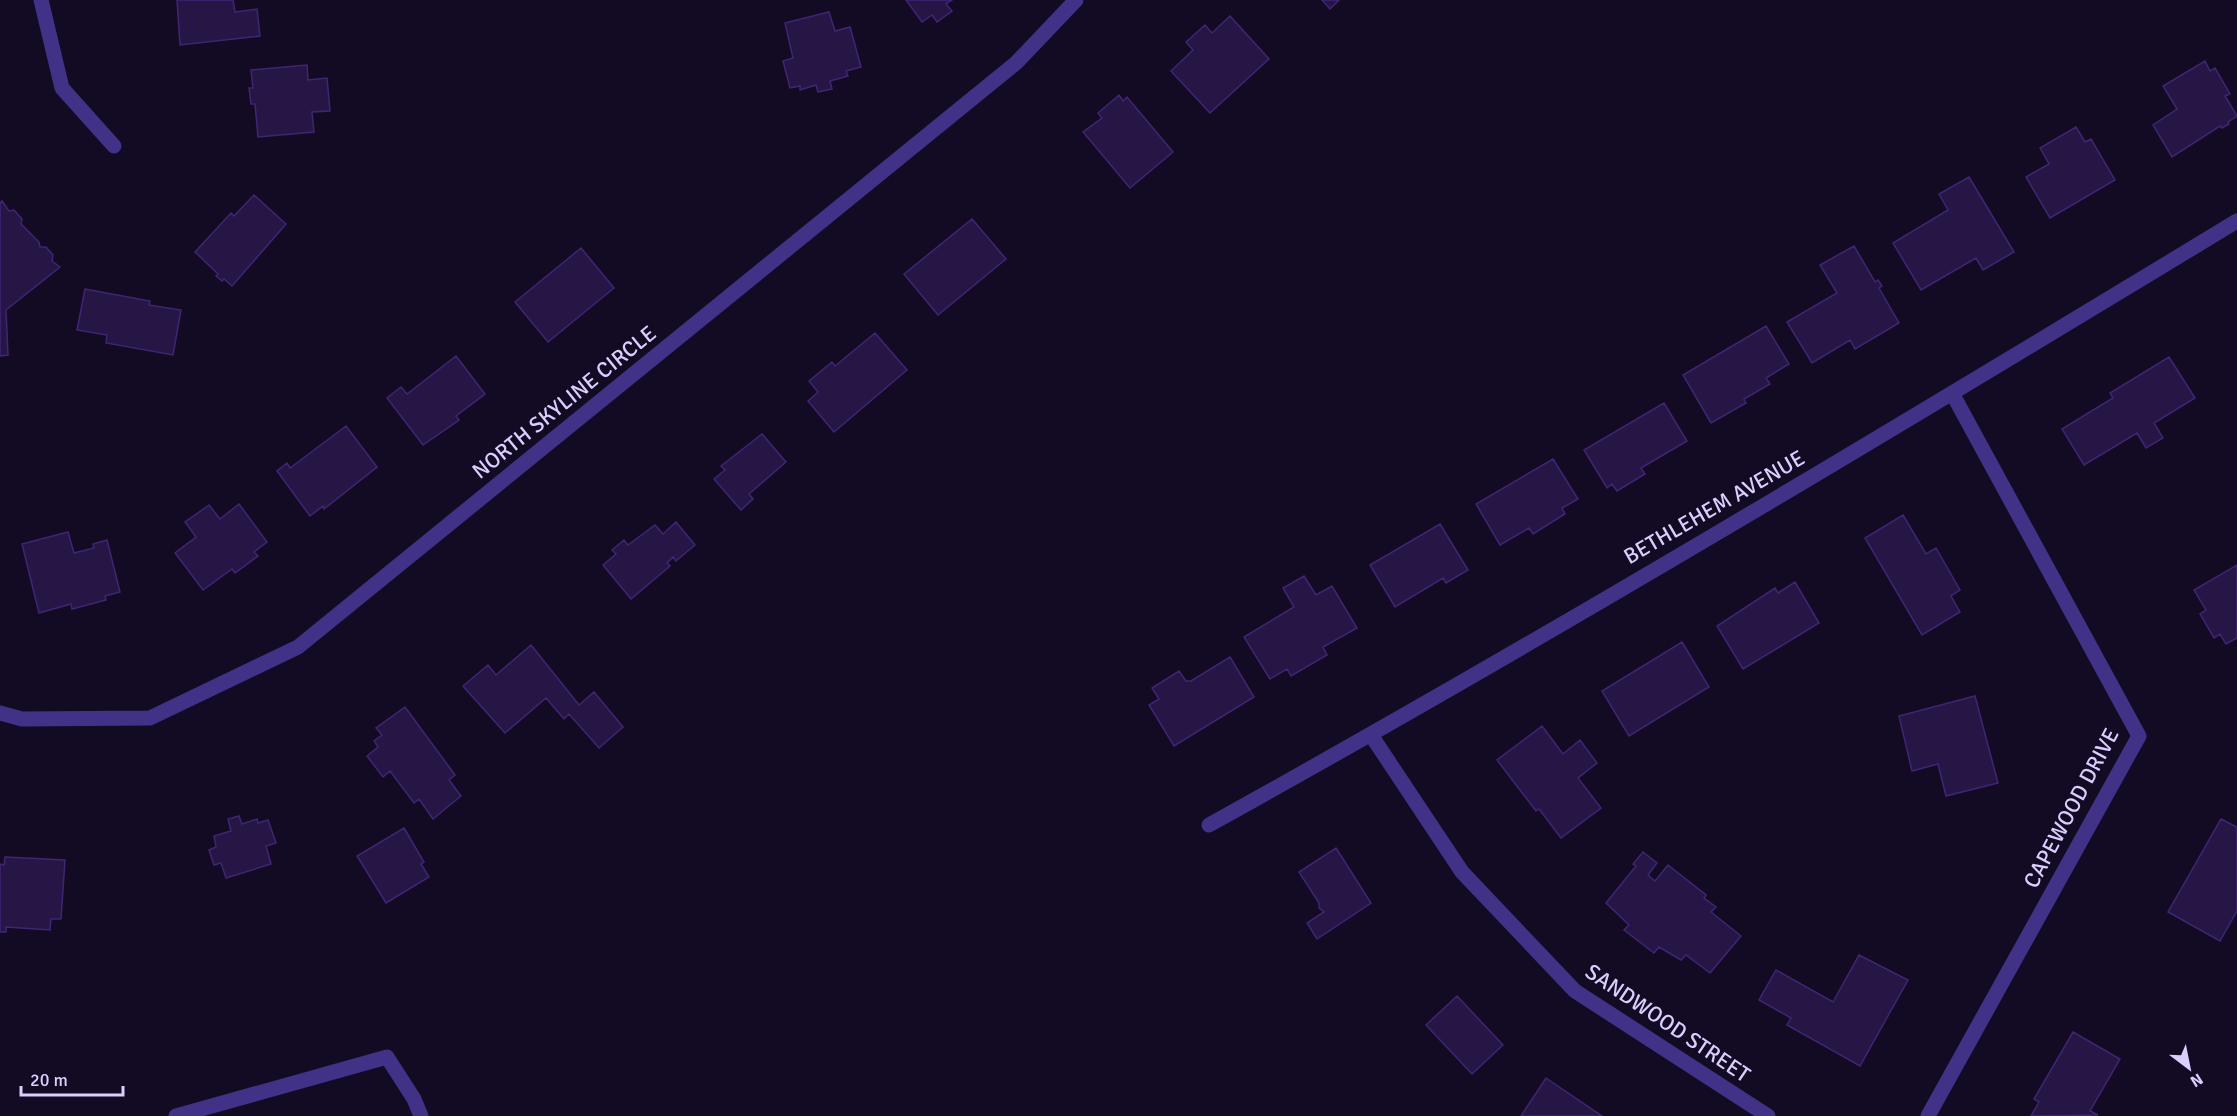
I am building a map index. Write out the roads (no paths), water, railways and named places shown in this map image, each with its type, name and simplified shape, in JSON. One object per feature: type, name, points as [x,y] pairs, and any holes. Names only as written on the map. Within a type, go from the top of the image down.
[{"type":"street","points":[[41,0],[62,88],[114,146]]},
{"type":"street","name":"NORTH SKYLINE CIRCLE","points":[[0,713],[22,719],[150,718],[298,647],[1016,63],[1076,0]]},
{"type":"street","name":"BETHLEHEM AVENUE","points":[[1209,825],[1371,735],[1952,393],[2237,221]]},
{"type":"street","name":"CAPEWOOD DRIVE","points":[[1928,1116],[2139,736],[1952,393]]},
{"type":"street","name":"SANDWOOD STREET","points":[[1371,735],[1462,872],[1575,992],[1767,1116]]},
{"type":"street","points":[[176,1116],[387,1057],[414,1100],[421,1116]]}]
